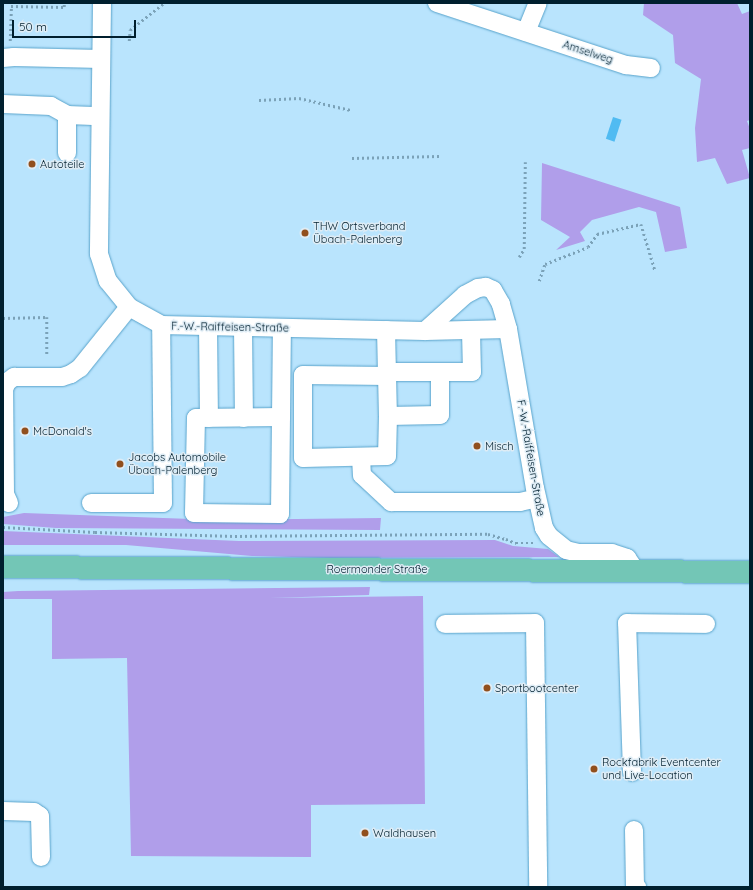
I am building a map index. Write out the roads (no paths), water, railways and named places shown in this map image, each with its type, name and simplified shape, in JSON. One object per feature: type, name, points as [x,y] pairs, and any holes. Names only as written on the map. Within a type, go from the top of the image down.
[{"type":"main road","name":"Roermonder Straße","points":[[8,564],[750,572]]},
{"type":"street","name":"F.-W.-Raiffeisen-Straße","points":[[102,3],[99,254],[108,281],[129,307],[161,325],[426,331],[508,329]]},
{"type":"street","name":"Amselweg","points":[[438,3],[626,65],[651,68]]},
{"type":"street","points":[[526,32],[538,3]]},
{"type":"street","points":[[6,52],[14,57],[101,59]]},
{"type":"street","points":[[3,104],[51,106],[67,115],[100,116]]},
{"type":"street","points":[[67,115],[67,153]]},
{"type":"street","name":"F.-W.-Raiffeisen-Straße","points":[[426,331],[465,294],[478,288],[486,287],[493,290],[501,304],[508,329],[537,498],[544,528],[549,536],[566,550],[579,553],[612,552],[627,558],[635,570]]},
{"type":"street","points":[[9,503],[5,494],[4,389],[7,382],[14,377],[62,376],[71,374],[80,368],[129,307]]},
{"type":"street","points":[[91,503],[163,503],[161,325]]},
{"type":"street","points":[[208,326],[209,418]]},
{"type":"street","points":[[243,327],[244,418]]},
{"type":"street","points":[[281,418],[196,418],[194,513],[280,514],[282,328]]},
{"type":"street","points":[[386,330],[387,374],[388,416],[387,456],[303,458],[303,375],[387,374],[440,372],[472,372],[471,330]]},
{"type":"street","points":[[388,416],[440,415],[440,372]]},
{"type":"street","points":[[361,457],[362,475],[392,502],[520,502],[537,498]]},
{"type":"street","points":[[445,624],[535,623],[538,887]]},
{"type":"street","points":[[632,772],[627,623],[706,624]]},
{"type":"street","points":[[3,811],[34,812],[40,816],[41,857]]},
{"type":"street","points":[[634,830],[635,885],[637,887]]},
{"type":"water","points":[[613,117],[622,120],[614,142],[606,139]]},
{"type":"place","name":"Autoteile","points":[[32,164]]},
{"type":"place","name":"THW Ortsverband Übach-Palenberg","points":[[305,233]]},
{"type":"place","name":"McDonald's","points":[[25,431]]},
{"type":"place","name":"Misch","points":[[477,446]]},
{"type":"place","name":"Jacobs Automobile Übach-Palenberg","points":[[120,464]]},
{"type":"place","name":"Sportbootcenter","points":[[487,688]]},
{"type":"place","name":"Rockfabrik Eventcenter und Live-Location","points":[[594,769]]},
{"type":"place","name":"Waldhausen","points":[[365,833]]}]
